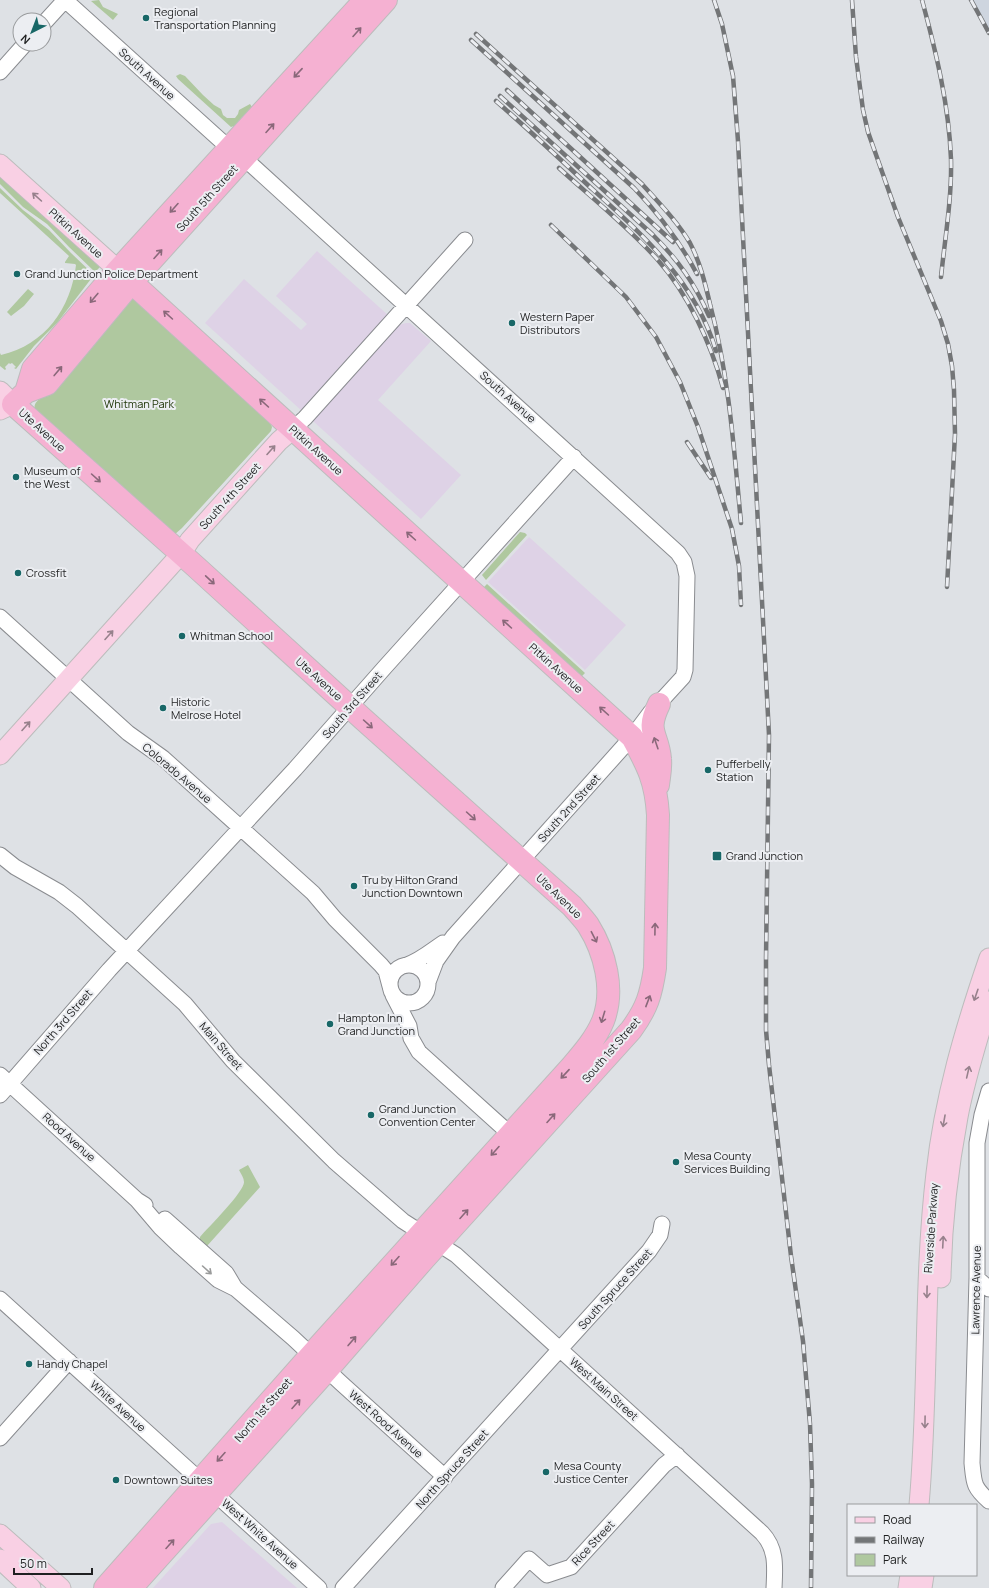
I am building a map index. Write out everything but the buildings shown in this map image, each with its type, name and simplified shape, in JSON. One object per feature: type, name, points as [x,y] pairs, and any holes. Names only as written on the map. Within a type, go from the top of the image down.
[{"type":"highway","name":"South 5th Street","points":[[326,54],[365,0]]},
{"type":"highway","name":"South 5th Street","points":[[10,399],[47,384],[125,276],[326,54],[386,0]]},
{"type":"highway","name":"South 5th Street","points":[[125,276],[194,213],[236,153]]},
{"type":"highway","name":"Pitkin Avenue","points":[[125,276],[632,738]]},
{"type":"highway","name":"Ute Avenue","points":[[10,399],[350,708],[572,906],[588,924],[597,942],[605,963],[608,986]]},
{"type":"highway","points":[[656,796],[660,772],[660,759],[652,727],[654,713],[659,704]]},
{"type":"highway","name":"South 1st Street","points":[[429,1238],[631,1030],[647,1004],[652,990],[654,968],[658,814],[653,778],[647,763],[632,738]]},
{"type":"highway","name":"South 1st Street","points":[[429,1238],[510,1134],[589,1046],[603,1020],[608,986]]},
{"type":"highway","name":"North 1st Street","points":[[138,1583],[208,1487],[310,1355],[429,1238]]},
{"type":"highway","name":"North 1st Street","points":[[105,1588],[327,1370],[429,1238]]},
{"type":"main road","name":"Pitkin Avenue","points":[[0,164],[125,276]]},
{"type":"main road","name":"South 4th Street","points":[[0,755],[181,554],[190,540],[277,444],[293,429]]},
{"type":"main road","name":"Riverside Parkway","points":[[919,1504],[925,1434],[929,1245],[936,1171],[946,1110],[959,1055],[973,1004],[989,958]]},
{"type":"main road","name":"Riverside Parkway","points":[[932,1504],[937,1446],[941,1270],[948,1179],[958,1116],[971,1060],[989,1001]]},
{"type":"main road","points":[[0,1534],[61,1588]]},
{"type":"main road","points":[[0,1559],[31,1588]]},
{"type":"main road","points":[[908,1588],[910,1576]]},
{"type":"main road","points":[[922,1588],[924,1576]]},
{"type":"main road","points":[[926,1588],[927,1576]]},
{"type":"street","points":[[52,14],[65,0]]},
{"type":"street","name":"South Avenue","points":[[65,0],[406,305],[678,553],[684,562],[687,586],[685,664],[683,677]]},
{"type":"street","points":[[0,72],[18,52]]},
{"type":"street","name":"South 4th Street","points":[[293,429],[465,240]]},
{"type":"street","name":"South 3rd Street","points":[[127,950],[350,708],[574,457]]},
{"type":"street","name":"Colorado Avenue","points":[[0,618],[128,733],[163,758],[313,893],[335,919],[386,971],[392,990],[408,1026],[414,1044],[423,1056],[510,1134]]},
{"type":"street","name":"South 2nd Street","points":[[428,982],[436,961],[453,937],[632,738],[683,677]]},
{"type":"street","name":"Main Street","points":[[0,855],[16,867],[59,892],[127,950],[185,1004],[233,1061],[313,1141],[403,1222],[429,1238]]},
{"type":"street","name":"Colorado Avenue","points":[[349,932],[363,938],[387,957],[405,966]]},
{"type":"street","name":"South 2nd Street","points":[[405,966],[417,962],[429,955],[453,937]]},
{"type":"street","name":"North 3rd Street","points":[[0,1095],[5,1079],[127,950]]},
{"type":"street","points":[[408,1026],[413,1011],[426,992],[428,982],[422,970],[415,966],[405,966],[398,969],[393,974],[392,990],[400,1000],[408,1003],[421,999]]},
{"type":"street","name":"Rood Avenue","points":[[5,1079],[137,1200],[167,1221],[226,1272],[236,1289],[327,1370]]},
{"type":"street","name":"Lawrence Avenue","points":[[989,1091],[982,1115],[983,1147],[977,1278],[972,1463],[974,1483],[977,1489],[989,1501]]},
{"type":"street","name":"South Spruce Street","points":[[561,1350],[649,1251],[660,1235],[662,1224]]},
{"type":"street","name":"West Main Street","points":[[429,1238],[456,1255],[677,1454],[767,1538],[774,1553],[774,1588]]},
{"type":"street","points":[[977,1278],[989,1289]]},
{"type":"street","name":"White Avenue","points":[[0,1299],[208,1487]]},
{"type":"street","name":"North Spruce Street","points":[[343,1588],[561,1350]]},
{"type":"street","points":[[0,1438],[69,1361]]},
{"type":"street","name":"West Rood Avenue","points":[[327,1370],[445,1477]]},
{"type":"street","name":"Rice Street","points":[[503,1588],[529,1559],[547,1575],[571,1567],[664,1465],[677,1454]]},
{"type":"street","name":"West White Avenue","points":[[208,1487],[319,1588]]},
{"type":"shaded area","points":[[972,0],[989,0],[989,29]]},
{"type":"shaded area","points":[[317,251],[399,325],[410,323],[431,341],[378,400],[461,475],[421,519],[205,323],[244,279],[301,330],[307,324],[276,296]]},
{"type":"shaded area","points":[[529,537],[626,625],[585,670],[488,582]]},
{"type":"shaded area","points":[[222,1522],[297,1588],[153,1588],[211,1524]]},
{"type":"green space","points":[[99,0],[103,7],[118,14],[113,20],[91,1]]},
{"type":"green space","points":[[180,74],[185,76],[203,95],[221,109],[223,115],[227,118],[235,118],[239,110],[250,104],[252,107],[234,126],[231,127],[178,79],[176,76]]},
{"type":"green space","points":[[0,177],[100,267],[95,272],[47,224],[23,207],[0,184]]},
{"type":"green space","points":[[0,188],[23,210],[49,230],[94,275],[57,323],[34,346],[16,369],[12,363],[9,363],[5,367],[5,370],[0,366],[0,353],[1,355],[17,350],[31,343],[53,322],[62,310],[68,296],[76,265],[65,263],[69,256],[0,193]]},
{"type":"green space","points":[[28,289],[34,294],[24,306],[11,316],[7,312]]},
{"type":"green space","name":"Whitman Park","points":[[131,299],[136,299],[269,420],[272,427],[271,431],[174,535],[35,412],[36,402],[45,396]]},
{"type":"green space","points":[[520,532],[527,535],[486,580],[482,575]]},
{"type":"green space","points":[[487,584],[585,673],[580,678],[482,589]]},
{"type":"green space","points":[[248,1165],[260,1187],[207,1246],[200,1240],[200,1237],[225,1210],[243,1187],[244,1182],[239,1170]]},
{"type":"railway","points":[[714,0],[722,24],[733,76],[738,141],[769,735],[766,1030],[791,1256],[803,1341],[810,1424],[812,1484],[811,1588]]},
{"type":"railway","points":[[852,0],[856,57],[863,110],[868,132],[898,217],[941,321],[948,344],[952,366],[955,434],[947,587]]},
{"type":"railway","points":[[922,0],[941,79],[950,139],[951,174],[948,218],[941,277]]},
{"type":"railway","points":[[971,0],[989,33]]},
{"type":"railway","points":[[476,34],[642,184],[674,220],[690,243],[697,258],[704,280],[722,358],[730,413],[741,523]]},
{"type":"railway","points":[[471,40],[634,188],[668,229],[684,251],[697,274]]},
{"type":"railway","points":[[507,90],[673,242]]},
{"type":"railway","points":[[500,96],[652,234],[678,262],[685,272],[709,316]]},
{"type":"railway","points":[[496,101],[629,223],[665,261],[681,281],[695,303],[707,326],[716,351]]},
{"type":"railway","points":[[559,168],[634,235],[668,273],[679,288],[697,320],[712,354],[723,388]]},
{"type":"railway","points":[[551,225],[626,297],[656,337],[680,382],[698,427],[732,529],[739,566],[741,605]]},
{"type":"railway","points":[[687,442],[711,478]]},
{"type":"place","name":"Regional Transportation Planning","points":[[146,18]]},
{"type":"place","name":"Grand Junction Police Department","points":[[17,274]]},
{"type":"place","name":"Western Paper Distributors","points":[[512,323]]},
{"type":"place","name":"Museum of the West","points":[[16,477]]},
{"type":"place","name":"Crossfit","points":[[18,573]]},
{"type":"place","name":"Whitman School","points":[[182,636]]},
{"type":"place","name":"Historic Melrose Hotel","points":[[163,708]]},
{"type":"place","name":"Pufferbelly Station","points":[[708,770]]},
{"type":"place","name":"Grand Junction","points":[[717,856]]},
{"type":"place","name":"Tru by Hilton Grand Junction Downtown","points":[[354,886]]},
{"type":"place","name":"Hampton Inn Grand Junction","points":[[330,1024]]},
{"type":"place","name":"Grand Junction Convention Center","points":[[371,1115]]},
{"type":"place","name":"Mesa County Services Building","points":[[676,1162]]},
{"type":"place","name":"Handy Chapel","points":[[29,1364]]},
{"type":"place","name":"Mesa County Justice Center","points":[[546,1472]]},
{"type":"place","name":"Downtown Suites","points":[[116,1480]]}]
